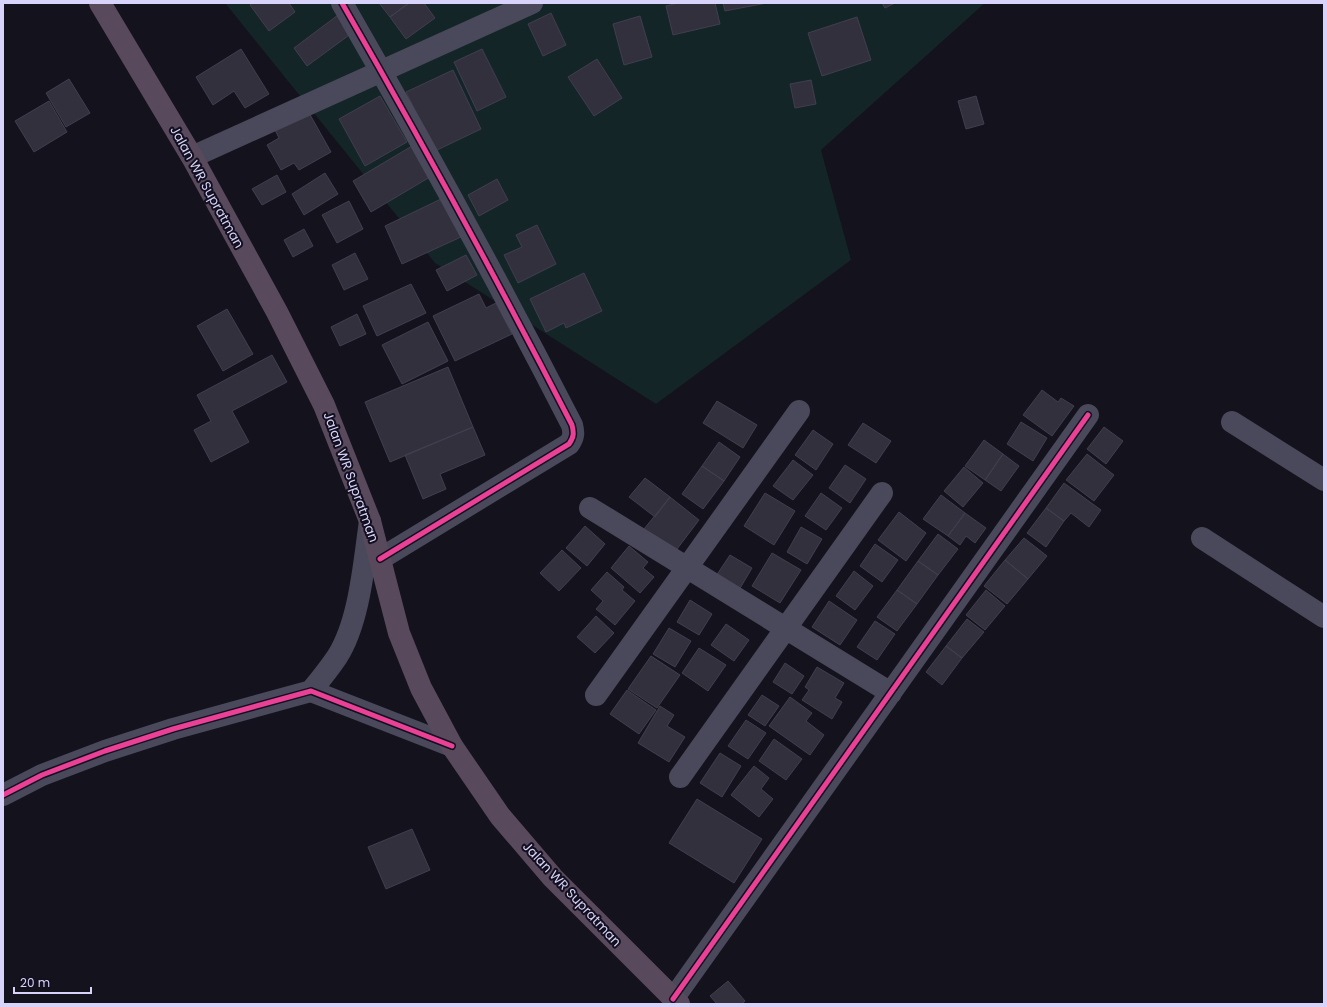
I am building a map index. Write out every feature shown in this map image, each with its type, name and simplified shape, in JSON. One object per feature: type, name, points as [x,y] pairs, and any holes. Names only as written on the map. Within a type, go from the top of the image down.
[{"type":"highway","name":"Jalan WR Supratman","points":[[100,3],[192,157],[277,312],[324,405],[370,521],[399,633],[421,688],[452,746],[500,816],[553,878],[676,1001]]},
{"type":"street","points":[[342,3],[381,71],[526,336],[572,425],[573,437],[569,444],[380,559]]},
{"type":"street","points":[[192,157],[532,3]]},
{"type":"street","points":[[596,695],[799,411]]},
{"type":"street","points":[[676,1001],[891,693],[1088,415]]},
{"type":"street","points":[[1232,422],[1324,480]]},
{"type":"street","points":[[680,778],[882,493]]},
{"type":"street","points":[[590,508],[891,693]]},
{"type":"street","points":[[311,691],[338,656],[348,633],[358,599],[370,521]]},
{"type":"street","points":[[1202,538],[1324,617]]},
{"type":"street","points":[[3,795],[42,775],[105,750],[173,729],[311,691],[452,746]]},
{"type":"shaded area","points":[[225,3],[985,3],[821,150],[851,260],[656,404],[435,263]]},
{"type":"building","points":[[253,3],[289,3],[295,12],[269,31],[250,5]]},
{"type":"building","points":[[379,3],[409,3],[390,17]]},
{"type":"building","points":[[409,3],[424,3],[435,18],[406,39],[390,17]]},
{"type":"building","points":[[678,3],[715,3],[720,24],[673,35],[666,6]]},
{"type":"building","points":[[723,3],[767,3],[725,11]]},
{"type":"building","points":[[882,3],[895,3],[885,8]]},
{"type":"building","points":[[551,13],[566,45],[543,56],[528,24]]},
{"type":"building","points":[[338,15],[352,33],[307,66],[294,48]]},
{"type":"building","points":[[640,16],[652,57],[624,65],[613,24]]},
{"type":"building","points":[[857,17],[871,60],[822,76],[808,33]]},
{"type":"building","points":[[241,49],[269,94],[245,108],[234,91],[213,105],[196,77]]},
{"type":"building","points":[[482,49],[506,97],[477,111],[454,62]]},
{"type":"building","points":[[597,59],[622,98],[594,116],[568,77]]},
{"type":"building","points":[[453,70],[481,129],[435,151],[406,92]]},
{"type":"building","points":[[69,79],[90,113],[66,127],[46,93]]},
{"type":"building","points":[[811,80],[816,104],[795,108],[790,84]]},
{"type":"building","points":[[380,96],[407,142],[365,166],[339,119]]},
{"type":"building","points":[[976,96],[984,124],[966,129],[958,101]]},
{"type":"building","points":[[49,101],[67,132],[34,152],[15,121]]},
{"type":"building","points":[[308,111],[331,152],[299,170],[294,163],[281,170],[267,145],[279,138],[275,130]]},
{"type":"building","points":[[412,146],[430,177],[371,212],[353,181]]},
{"type":"building","points":[[325,173],[338,194],[304,215],[292,194]]},
{"type":"building","points":[[277,175],[286,192],[262,205],[252,189]]},
{"type":"building","points":[[497,179],[508,200],[479,216],[468,195]]},
{"type":"building","points":[[443,198],[461,237],[402,264],[385,226]]},
{"type":"building","points":[[349,201],[363,229],[337,243],[322,215]]},
{"type":"building","points":[[537,225],[556,264],[518,283],[504,255],[522,247],[516,235]]},
{"type":"building","points":[[304,229],[313,246],[293,257],[284,240]]},
{"type":"building","points":[[355,253],[368,279],[344,290],[332,265]]},
{"type":"building","points":[[466,255],[477,275],[447,291],[436,270]]},
{"type":"building","points":[[584,273],[602,311],[566,328],[564,323],[546,332],[530,299]]},
{"type":"building","points":[[411,284],[426,313],[377,336],[363,306]]},
{"type":"building","points":[[479,294],[486,308],[496,303],[512,334],[455,361],[433,316]]},
{"type":"building","points":[[227,309],[253,354],[223,371],[197,326]]},
{"type":"building","points":[[357,314],[366,334],[340,346],[331,327]]},
{"type":"building","points":[[428,322],[448,361],[402,384],[382,345]]},
{"type":"building","points":[[272,355],[287,382],[232,411],[249,442],[211,462],[194,430],[211,421],[197,395]]},
{"type":"building","points":[[448,367],[473,427],[390,462],[365,402]]},
{"type":"building","points":[[1042,390],[1058,402],[1061,398],[1074,406],[1052,436],[1023,415]]},
{"type":"building","points":[[717,401],[757,425],[743,448],[703,423]]},
{"type":"building","points":[[1021,422],[1047,438],[1033,461],[1007,444]]},
{"type":"building","points":[[863,423],[891,441],[876,463],[848,445]]},
{"type":"building","points":[[473,427],[485,455],[440,474],[446,489],[423,499],[405,455]]},
{"type":"building","points":[[1104,427],[1123,441],[1106,464],[1087,449]]},
{"type":"building","points":[[813,430],[833,444],[816,470],[795,455]]},
{"type":"building","points":[[984,440],[1003,454],[985,480],[965,466]]},
{"type":"building","points":[[719,442],[740,457],[724,481],[702,466]]},
{"type":"building","points":[[1003,454],[1019,466],[1001,491],[985,480]]},
{"type":"building","points":[[1087,454],[1114,475],[1094,501],[1066,480]]},
{"type":"building","points":[[793,460],[813,475],[793,500],[773,486]]},
{"type":"building","points":[[845,465],[866,479],[850,503],[829,488]]},
{"type":"building","points":[[702,466],[724,481],[703,509],[682,494]]},
{"type":"building","points":[[964,467],[983,483],[963,507],[944,491]]},
{"type":"building","points":[[645,478],[670,497],[655,517],[629,497]]},
{"type":"building","points":[[1064,483],[1101,510],[1089,527],[1071,513],[1064,521],[1046,508]]},
{"type":"building","points":[[765,493],[795,511],[774,545],[744,526]]},
{"type":"building","points":[[821,493],[842,508],[826,530],[805,516]]},
{"type":"building","points":[[941,495],[965,513],[948,536],[923,519]]},
{"type":"building","points":[[670,497],[699,520],[674,553],[644,529]]},
{"type":"building","points":[[1046,508],[1064,521],[1046,547],[1027,533]]},
{"type":"building","points":[[899,512],[926,533],[906,561],[878,540]]},
{"type":"building","points":[[965,513],[986,528],[975,543],[966,536],[960,545],[948,536]]},
{"type":"building","points":[[585,526],[605,544],[587,566],[566,548]]},
{"type":"building","points":[[801,527],[822,539],[807,564],[787,552]]},
{"type":"building","points":[[938,534],[958,549],[938,575],[918,561]]},
{"type":"building","points":[[1024,538],[1047,556],[1028,579],[1005,560]]},
{"type":"building","points":[[875,544],[898,560],[882,582],[860,566]]},
{"type":"building","points":[[629,546],[648,562],[643,568],[654,577],[640,593],[611,568]]},
{"type":"building","points":[[562,550],[581,568],[559,591],[540,573]]},
{"type":"building","points":[[772,553],[801,570],[780,603],[752,586]]},
{"type":"building","points":[[730,555],[752,568],[739,590],[716,576]]},
{"type":"building","points":[[1005,560],[1028,579],[1007,604],[984,586]]},
{"type":"building","points":[[918,561],[938,575],[917,604],[897,590]]},
{"type":"building","points":[[854,571],[873,586],[855,610],[836,596]]},
{"type":"building","points":[[607,572],[624,587],[622,590],[635,601],[615,625],[596,609],[603,601],[591,590]]},
{"type":"building","points":[[897,590],[917,604],[897,631],[877,617]]},
{"type":"building","points":[[986,590],[1005,606],[985,630],[966,615]]},
{"type":"building","points":[[690,600],[712,614],[699,635],[677,622]]},
{"type":"building","points":[[829,601],[857,620],[840,645],[812,627]]},
{"type":"building","points":[[596,616],[614,633],[595,653],[577,637]]},
{"type":"building","points":[[967,619],[984,632],[962,658],[946,646]]},
{"type":"building","points":[[875,621],[895,634],[877,660],[857,647]]},
{"type":"building","points":[[726,624],[749,640],[734,661],[711,645]]},
{"type":"building","points":[[669,628],[691,641],[675,667],[653,654]]},
{"type":"building","points":[[946,646],[962,658],[942,685],[926,672]]},
{"type":"building","points":[[699,648],[726,665],[708,691],[682,673]]},
{"type":"building","points":[[651,656],[680,675],[657,708],[628,689]]},
{"type":"building","points":[[785,663],[804,676],[792,694],[773,682]]},
{"type":"building","points":[[817,667],[844,683],[835,698],[842,702],[832,719],[802,700],[809,690],[805,687]]},
{"type":"building","points":[[627,690],[656,710],[639,734],[610,714]]},
{"type":"building","points":[[762,695],[779,706],[765,726],[748,715]]},
{"type":"building","points":[[790,697],[812,713],[806,721],[824,735],[810,755],[769,726]]},
{"type":"building","points":[[660,706],[674,715],[667,726],[685,737],[669,762],[638,743]]},
{"type":"building","points":[[746,720],[766,733],[748,759],[728,746]]},
{"type":"building","points":[[774,739],[802,759],[786,780],[759,761]]},
{"type":"building","points":[[720,753],[741,766],[722,797],[700,783]]},
{"type":"building","points":[[754,766],[769,778],[761,789],[773,799],[759,817],[731,795]]},
{"type":"building","points":[[697,799],[762,839],[734,883],[669,843]]},
{"type":"building","points":[[412,829],[430,870],[386,889],[368,847]]},
{"type":"building","points":[[728,981],[745,1001],[742,1004],[717,1004],[710,996]]},
{"type":"cycle path","points":[[342,3],[431,160],[488,266],[572,425],[573,433],[573,437],[569,444],[380,559]]},
{"type":"cycle path","points":[[673,999],[1088,415]]},
{"type":"cycle path","points":[[3,795],[42,775],[105,751],[173,729],[311,691],[452,746]]}]
